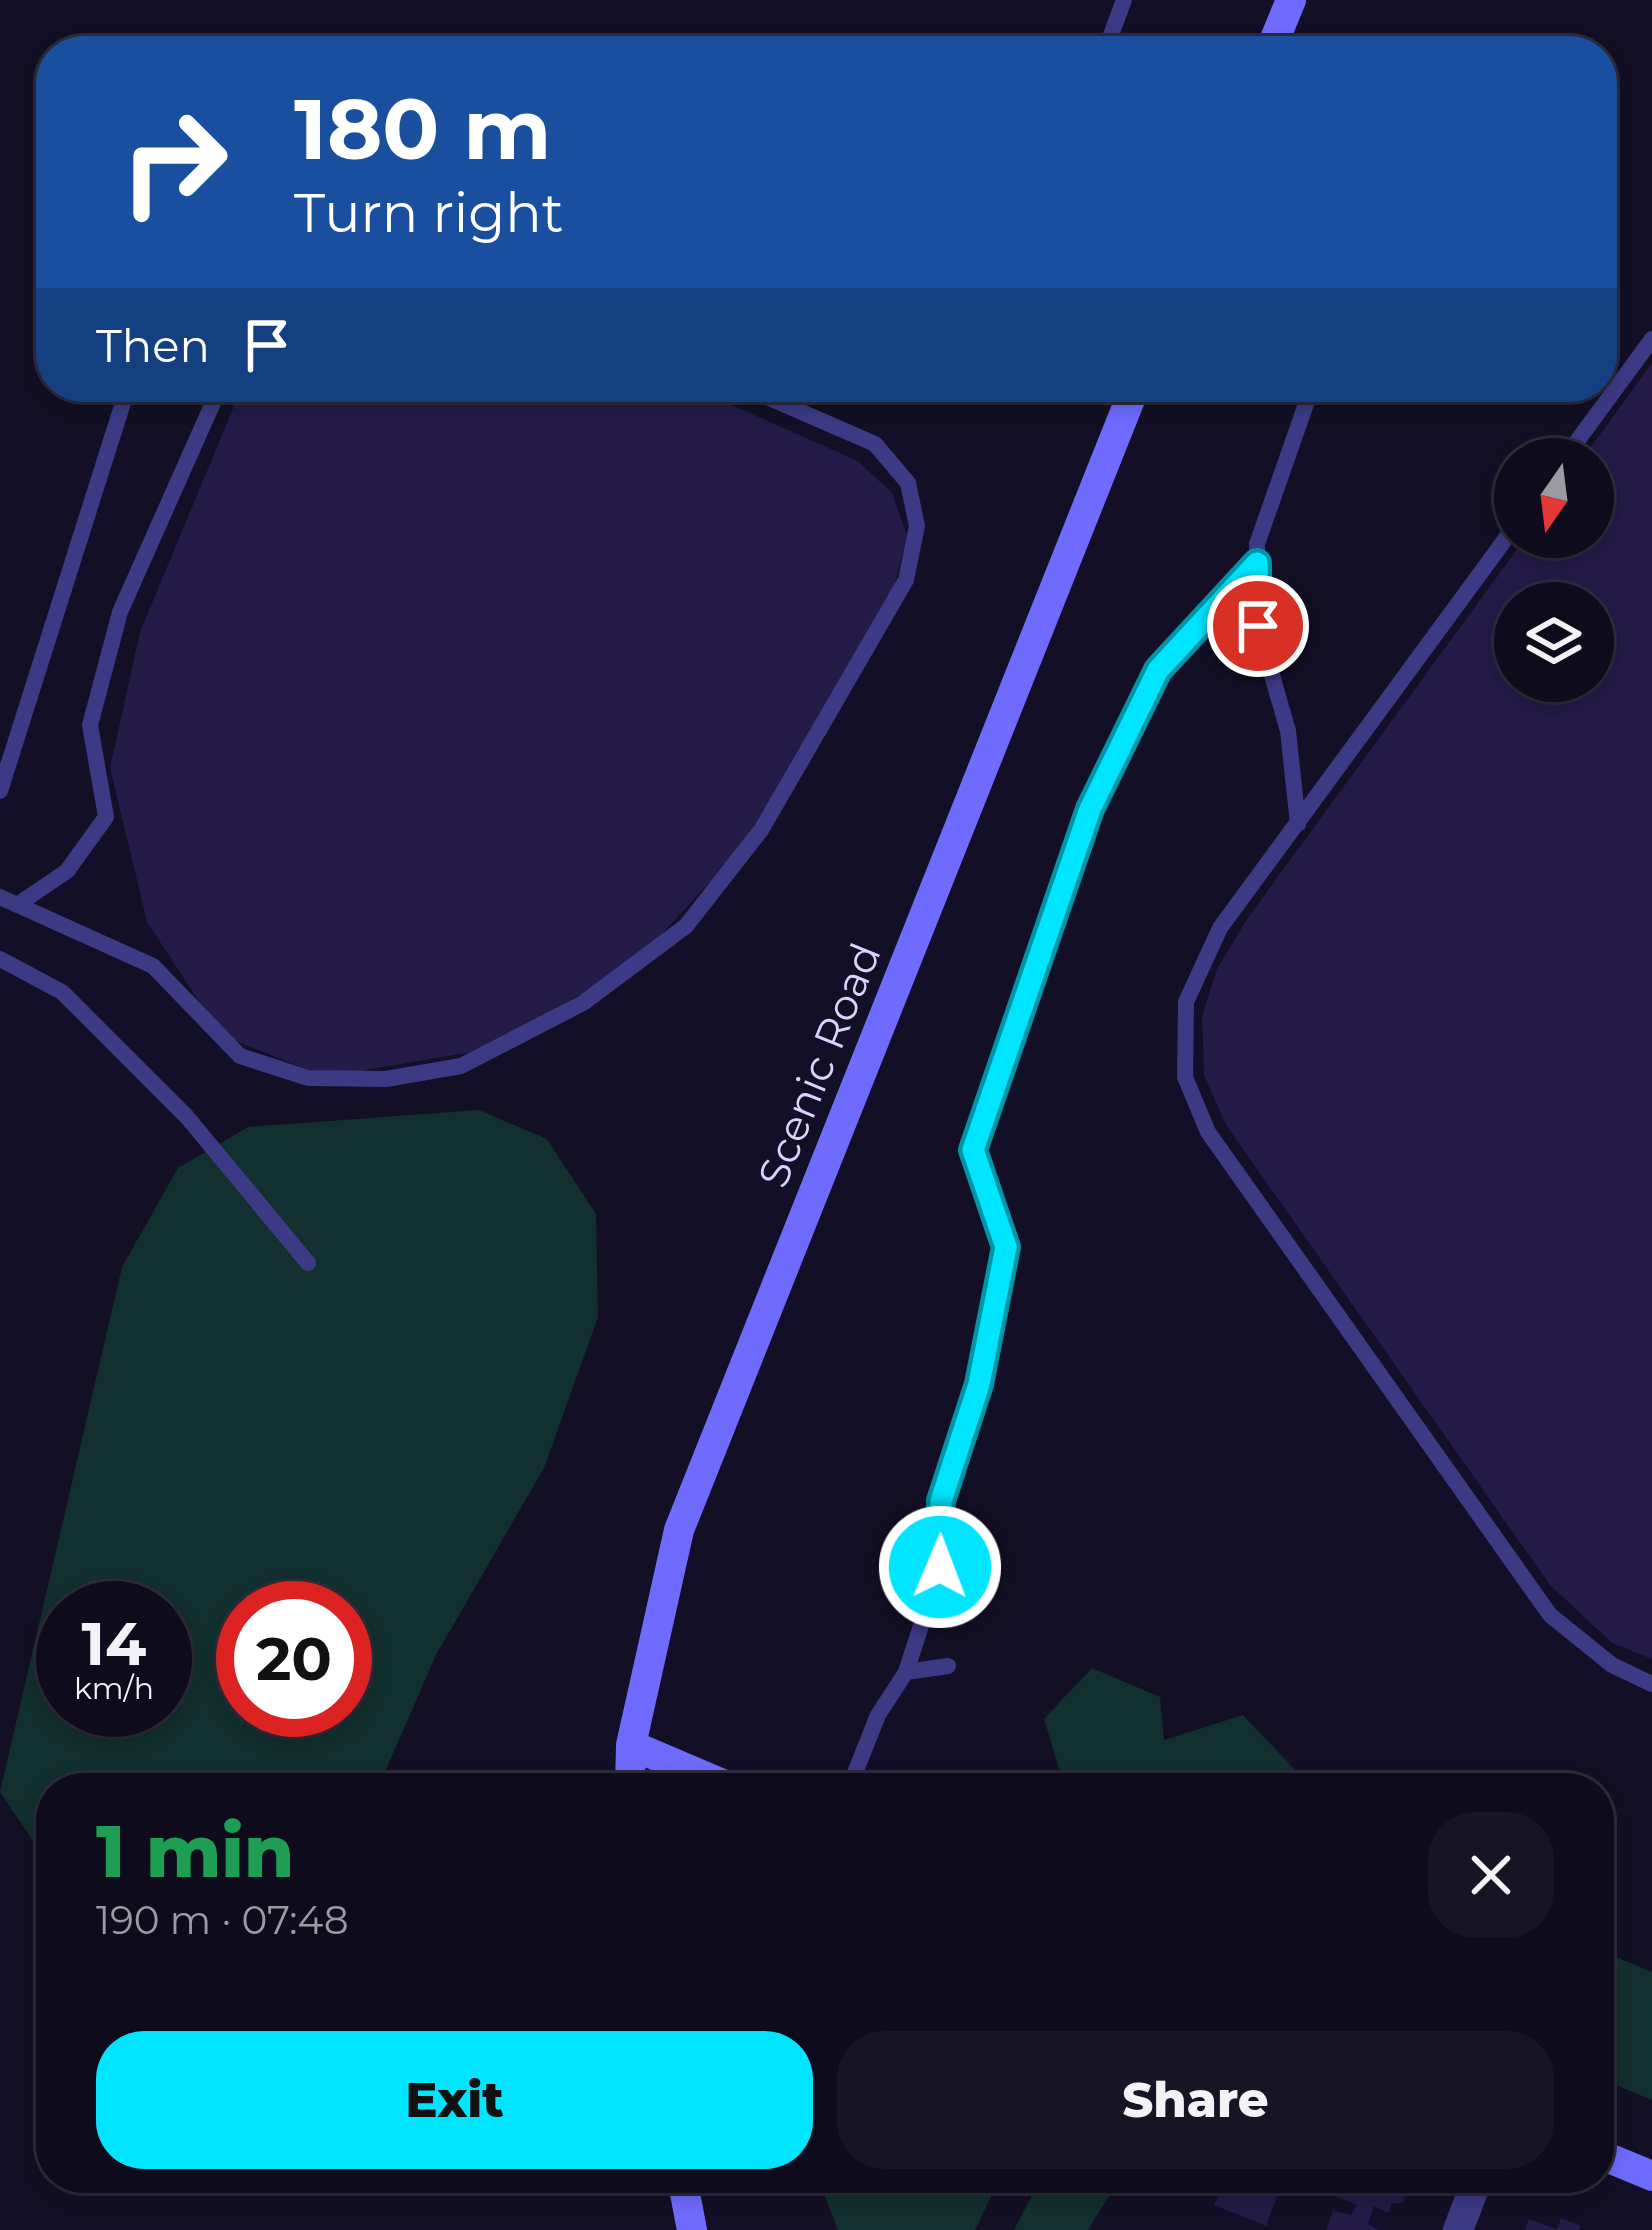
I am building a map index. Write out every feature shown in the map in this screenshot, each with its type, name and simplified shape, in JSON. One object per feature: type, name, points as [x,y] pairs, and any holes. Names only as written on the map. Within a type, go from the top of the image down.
[{"type":"main road","points":[[1276,36],[1291,0]]},
{"type":"main road","name":"Scenic Road","points":[[630,1773],[631,1745],[680,1530],[1129,402]]},
{"type":"main road","points":[[631,1745],[697,1773]]},
{"type":"main road","points":[[1614,2160],[1652,2176]]},
{"type":"main road","points":[[685,2193],[692,2230]]},
{"type":"street","points":[[1458,2230],[1472,2193]]},
{"type":"lane","points":[[1111,36],[1124,0]]},
{"type":"lane","points":[[1617,387],[1652,339]]},
{"type":"lane","points":[[0,790],[123,402]]},
{"type":"lane","points":[[9,901],[67,871],[106,817],[90,725],[120,612],[213,402]]},
{"type":"lane","points":[[9,901],[153,966],[240,1056],[308,1078],[386,1078],[460,1066],[583,1003],[686,926],[761,830],[906,580],[917,526],[908,482],[875,444],[778,402]]},
{"type":"lane","points":[[1298,824],[1288,731],[1258,626],[1257,544],[1307,402]]},
{"type":"lane","points":[[1579,438],[1606,402]]},
{"type":"lane","points":[[1494,555],[1220,928],[1186,1002],[1185,1077],[1208,1132],[1550,1615],[1612,1664],[1652,1684]]},
{"type":"lane","points":[[855,1773],[878,1714],[906,1672],[940,1567],[941,1501],[979,1384],[1006,1247],[973,1150],[1100,789],[1158,670],[1257,563]]},
{"type":"lane","points":[[0,959],[62,992],[188,1117],[308,1263]]},
{"type":"lane","points":[[906,1672],[948,1666]]},
{"type":"green space","points":[[479,1110],[547,1139],[596,1214],[598,1317],[544,1468],[436,1655],[385,1773],[36,1773],[36,1845],[0,1792],[36,1637],[36,1737],[192,1737],[192,1581],[49,1581],[122,1267],[178,1168],[248,1127]]},
{"type":"green space","points":[[1092,1668],[1160,1697],[1164,1740],[1243,1715],[1298,1773],[1060,1773],[1044,1719]]},
{"type":"green space","points":[[1614,1956],[1652,1972],[1652,2100],[1614,2084]]},
{"type":"green space","points":[[824,2193],[993,2193],[975,2230],[838,2230]]},
{"type":"green space","points":[[1033,2193],[1111,2193],[1088,2230],[1014,2230]]},
{"type":"building","points":[[1652,363],[1652,1659],[1612,1643],[1550,1585],[1226,1125],[1204,1075],[1202,1016],[1217,969],[1247,919],[1511,558],[1614,558],[1614,438],[1597,438]]},
{"type":"building","points":[[236,402],[725,402],[858,461],[892,493],[907,535],[895,584],[740,849],[638,960],[489,1049],[326,1077],[221,1035],[147,922],[110,768],[140,632]]},
{"type":"building","points":[[1219,2193],[1278,2193],[1266,2226],[1214,2205]]},
{"type":"building","points":[[1327,2193],[1406,2193],[1403,2203],[1392,2203],[1388,2213],[1374,2206],[1368,2224],[1379,2230],[1326,2230],[1333,2211],[1351,2215],[1357,2205]]},
{"type":"building","points":[[1561,2218],[1581,2226],[1579,2230],[1525,2230],[1529,2219],[1557,2229]]},
{"type":"route","points":[[940,1567],[941,1501],[979,1384],[1006,1247],[973,1150],[1090,809],[1158,670],[1257,563],[1258,626]]}]
